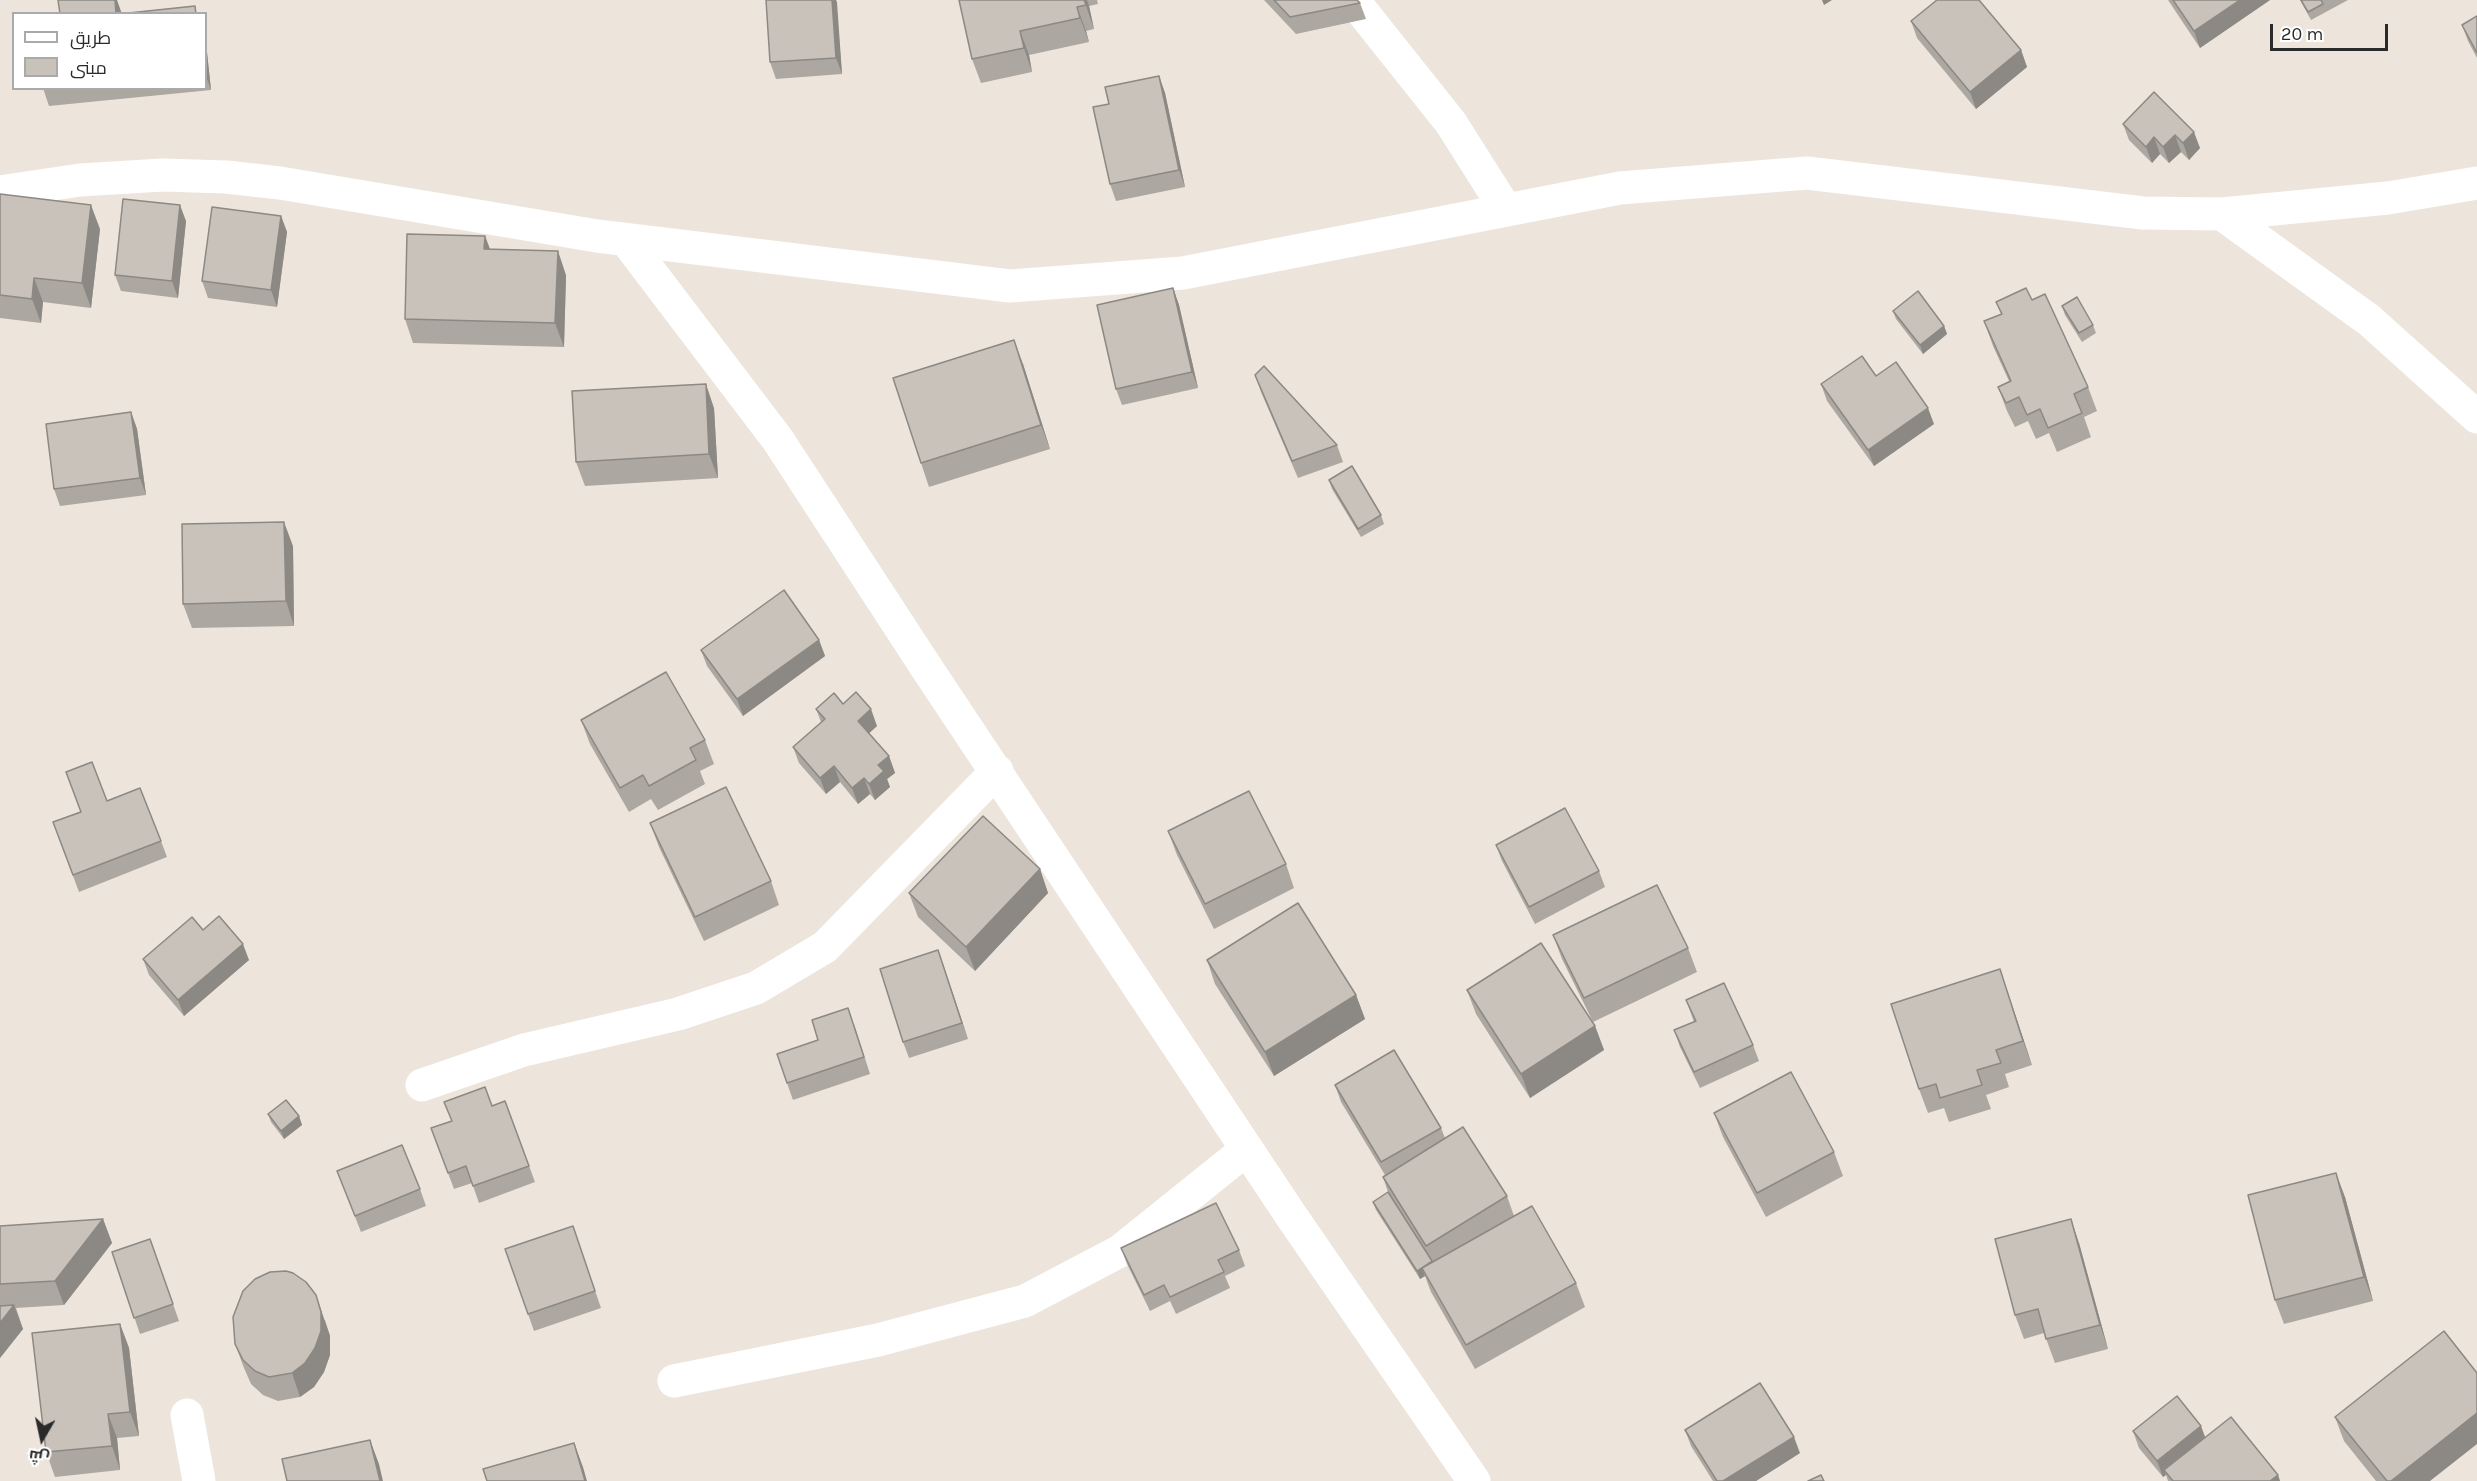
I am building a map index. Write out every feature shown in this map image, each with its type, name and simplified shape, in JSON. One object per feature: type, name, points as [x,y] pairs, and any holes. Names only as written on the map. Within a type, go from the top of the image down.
[{"type":"street","points":[[1353,0],[1451,123],[1506,210]]},
{"type":"street","points":[[0,192],[92,179],[163,175],[226,177],[280,183],[626,240],[1010,286],[1183,273],[1620,188],[1806,173],[2143,213],[2222,214],[2388,198],[2477,183]]},
{"type":"street","points":[[2222,214],[2369,321],[2477,417]]},
{"type":"street","points":[[626,240],[778,440],[1247,1149],[1474,1481]]},
{"type":"street","points":[[422,1085],[524,1050],[678,1014],[756,988],[825,947],[997,771]]},
{"type":"street","points":[[674,1381],[878,1340],[1025,1301],[1120,1251],[1247,1149]]},
{"type":"street","points":[[188,1415],[199,1481]]},
{"type":"building","points":[[58,0],[115,0],[116,12],[60,12]]},
{"type":"building","points":[[766,0],[832,0],[836,58],[770,62]]},
{"type":"building","points":[[959,0],[1084,0],[1086,5],[1077,7],[1080,18],[1020,31],[1024,48],[972,59]]},
{"type":"building","points":[[1274,0],[1357,0],[1360,3],[1290,17]]},
{"type":"building","points":[[1937,0],[1979,0],[2021,50],[1970,92],[1911,21]]},
{"type":"building","points":[[2173,0],[2240,0],[2194,31]]},
{"type":"building","points":[[2301,0],[2321,0],[2323,4],[2308,12]]},
{"type":"building","points":[[195,6],[196,12],[138,12]]},
{"type":"building","points":[[2477,16],[2477,53],[2462,25]]},
{"type":"building","points":[[1159,76],[1179,170],[1110,184],[1093,107],[1109,104],[1105,87]]},
{"type":"building","points":[[2154,92],[2194,132],[2183,143],[2175,135],[2163,147],[2154,137],[2146,147],[2123,124]]},
{"type":"building","points":[[0,194],[91,205],[82,283],[34,278],[32,299],[0,295]]},
{"type":"building","points":[[123,199],[180,205],[172,281],[115,275]]},
{"type":"building","points":[[212,207],[281,216],[271,290],[202,281]]},
{"type":"building","points":[[407,234],[485,236],[484,249],[558,251],[555,323],[405,319]]},
{"type":"building","points":[[1173,288],[1192,372],[1116,389],[1097,305]]},
{"type":"building","points":[[2026,288],[2032,300],[2045,294],[2088,387],[2074,394],[2082,413],[2048,428],[2040,409],[2027,415],[2019,397],[2006,403],[1998,387],[2011,381],[1984,321],[2002,314],[1996,302]]},
{"type":"building","points":[[1918,291],[1944,326],[1920,345],[1893,311]]},
{"type":"building","points":[[2077,297],[2093,325],[2079,333],[2062,306]]},
{"type":"building","points":[[1014,340],[1041,425],[921,463],[893,378]]},
{"type":"building","points":[[1862,356],[1876,376],[1896,362],[1928,408],[1868,450],[1821,384]]},
{"type":"building","points":[[1264,366],[1337,445],[1292,461],[1255,375]]},
{"type":"building","points":[[706,384],[709,454],[576,462],[572,391]]},
{"type":"building","points":[[131,412],[140,478],[54,489],[46,424]]},
{"type":"building","points":[[1352,466],[1381,515],[1358,529],[1329,480]]},
{"type":"building","points":[[284,522],[286,601],[183,604],[182,524]]},
{"type":"building","points":[[784,590],[819,640],[737,699],[701,650]]},
{"type":"building","points":[[666,672],[705,740],[690,748],[696,760],[649,786],[643,775],[620,788],[581,720]]},
{"type":"building","points":[[856,692],[871,709],[858,721],[889,756],[878,765],[884,771],[869,784],[864,778],[852,788],[834,766],[820,778],[793,747],[825,719],[816,709],[834,693],[843,704]]},
{"type":"building","points":[[92,762],[107,801],[140,788],[161,841],[73,875],[53,822],[81,812],[66,772]]},
{"type":"building","points":[[726,787],[771,881],[695,917],[650,823]]},
{"type":"building","points":[[1249,791],[1286,864],[1205,904],[1168,831]]},
{"type":"building","points":[[1565,808],[1599,871],[1529,907],[1496,845]]},
{"type":"building","points":[[983,816],[1040,869],[966,947],[909,893]]},
{"type":"building","points":[[1657,885],[1688,948],[1584,998],[1553,935]]},
{"type":"building","points":[[1298,903],[1356,995],[1265,1052],[1207,960]]},
{"type":"building","points":[[219,916],[243,944],[178,1000],[143,959],[192,917],[203,930]]},
{"type":"building","points":[[1541,943],[1595,1026],[1521,1074],[1467,990]]},
{"type":"building","points":[[938,950],[962,1023],[903,1042],[880,969]]},
{"type":"building","points":[[2000,969],[2023,1041],[1996,1050],[2001,1063],[1977,1070],[1982,1085],[1940,1098],[1936,1084],[1919,1089],[1891,1004]]},
{"type":"building","points":[[1724,983],[1753,1045],[1694,1072],[1674,1030],[1696,1021],[1686,1000]]},
{"type":"building","points":[[848,1008],[864,1057],[787,1083],[777,1054],[818,1040],[812,1020]]},
{"type":"building","points":[[1394,1050],[1441,1128],[1381,1162],[1335,1085]]},
{"type":"building","points":[[1791,1072],[1834,1152],[1757,1193],[1714,1113]]},
{"type":"building","points":[[485,1087],[492,1106],[505,1101],[529,1166],[473,1186],[466,1166],[448,1173],[431,1128],[452,1121],[444,1102]]},
{"type":"building","points":[[286,1100],[299,1116],[281,1131],[268,1114]]},
{"type":"building","points":[[1463,1127],[1507,1196],[1426,1246],[1383,1177]]},
{"type":"building","points":[[402,1145],[420,1189],[355,1216],[337,1171]]},
{"type":"building","points":[[2336,1173],[2364,1277],[2275,1300],[2248,1195]]},
{"type":"building","points":[[1388,1192],[1432,1261],[1417,1271],[1373,1202]]},
{"type":"building","points":[[1216,1203],[1239,1250],[1218,1260],[1224,1272],[1170,1297],[1164,1285],[1144,1295],[1121,1248]]},
{"type":"building","points":[[1532,1206],[1576,1283],[1466,1345],[1422,1268]]},
{"type":"building","points":[[103,1219],[55,1281],[0,1284],[0,1226]]},
{"type":"building","points":[[2071,1219],[2100,1325],[2046,1339],[2038,1309],[2015,1315],[1995,1239]]},
{"type":"building","points":[[573,1226],[595,1291],[528,1314],[505,1249]]},
{"type":"building","points":[[150,1239],[173,1304],[134,1318],[112,1252]]},
{"type":"building","points":[[286,1271],[306,1282],[316,1295],[321,1312],[321,1331],[315,1348],[305,1363],[292,1373],[269,1377],[255,1371],[243,1360],[235,1344],[233,1317],[243,1291],[255,1279],[270,1272]]},
{"type":"building","points":[[14,1305],[0,1323],[0,1306]]},
{"type":"building","points":[[120,1324],[130,1412],[108,1414],[112,1446],[46,1452],[32,1333]]},
{"type":"building","points":[[2444,1331],[2477,1373],[2477,1413],[2391,1481],[2387,1481],[2335,1417]]},
{"type":"building","points":[[1760,1383],[1794,1437],[1723,1481],[1717,1481],[1685,1430]]},
{"type":"building","points":[[2177,1396],[2201,1426],[2157,1461],[2133,1431]]},
{"type":"building","points":[[2231,1417],[2278,1475],[2270,1481],[2173,1481],[2164,1470]]},
{"type":"building","points":[[370,1440],[380,1481],[287,1481],[282,1459]]},
{"type":"building","points":[[574,1443],[585,1481],[487,1481],[483,1469]]},
{"type":"building","points":[[1821,1475],[1824,1481],[1808,1481]]}]
